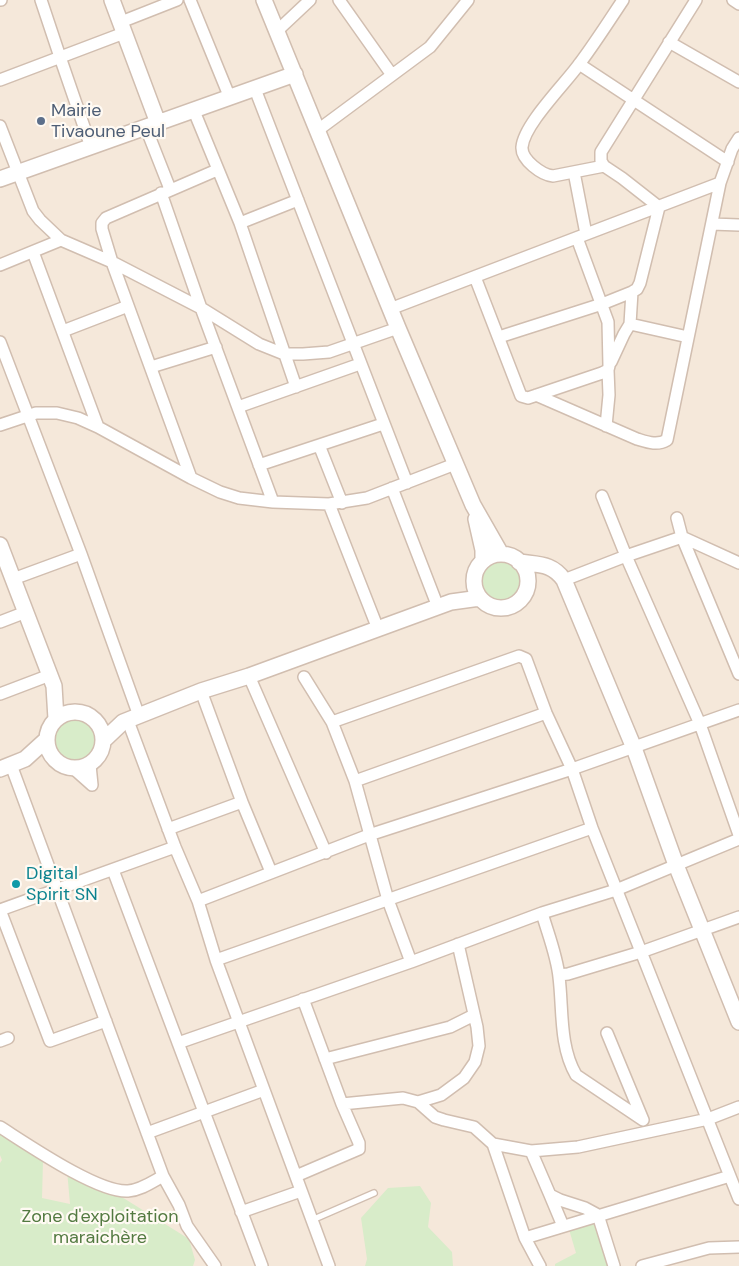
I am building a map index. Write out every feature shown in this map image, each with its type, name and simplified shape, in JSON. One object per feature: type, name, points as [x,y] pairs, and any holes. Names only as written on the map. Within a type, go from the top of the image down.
[{"type":"street","points":[[42,0],[91,147]]},
{"type":"street","points":[[112,0],[152,125],[165,191],[201,308],[273,502]]},
{"type":"street","points":[[0,80],[60,57],[178,0]]},
{"type":"street","points":[[190,0],[230,98]]},
{"type":"street","points":[[264,0],[455,464],[473,505],[502,554]]},
{"type":"street","points":[[277,31],[310,0]]},
{"type":"street","points":[[339,0],[392,75]]},
{"type":"street","points":[[318,130],[430,47],[468,0]]},
{"type":"street","points":[[604,166],[553,176],[540,173],[522,154],[522,148],[524,139],[534,122],[579,64],[623,0]]},
{"type":"street","points":[[659,207],[604,166],[601,152],[696,0]]},
{"type":"street","points":[[733,0],[739,4]]},
{"type":"street","points":[[670,42],[739,82]]},
{"type":"street","points":[[579,64],[728,162]]},
{"type":"street","points":[[0,180],[295,74]]},
{"type":"street","points":[[254,89],[354,344],[406,483]]},
{"type":"street","points":[[194,111],[240,223],[296,387]]},
{"type":"street","points":[[0,126],[33,211],[61,240],[112,262],[201,308],[259,344],[284,354],[323,353],[398,328]]},
{"type":"street","points":[[536,395],[637,439],[654,443],[662,443],[667,440],[720,183],[732,150],[739,138]]},
{"type":"street","points":[[191,478],[112,262],[102,223],[106,218],[217,170]]},
{"type":"street","points":[[574,172],[581,236],[608,322],[609,395],[606,426]]},
{"type":"street","points":[[390,309],[720,183]]},
{"type":"street","points":[[240,223],[298,200]]},
{"type":"street","points":[[499,337],[602,304],[637,289],[659,207]]},
{"type":"street","points":[[712,224],[739,226]]},
{"type":"street","points":[[0,265],[61,240]]},
{"type":"street","points":[[33,252],[98,427]]},
{"type":"street","points":[[475,277],[518,391],[521,396],[528,398],[608,368],[630,324],[632,292]]},
{"type":"street","points":[[63,331],[128,306]]},
{"type":"street","points":[[630,324],[688,337]]},
{"type":"street","points":[[0,342],[81,554],[130,720],[174,847],[198,901],[216,960],[329,1265]]},
{"type":"street","points":[[151,367],[216,348]]},
{"type":"street","points":[[238,406],[360,364]]},
{"type":"street","points":[[0,425],[36,413],[57,413],[78,418],[220,492],[239,498],[273,502],[329,504],[367,498],[455,464]]},
{"type":"street","points":[[259,465],[383,424]]},
{"type":"street","points":[[319,445],[342,503]]},
{"type":"street","points":[[392,488],[444,604]]},
{"type":"street","points":[[602,496],[626,556],[700,724],[739,835]]},
{"type":"street","points":[[329,504],[378,629]]},
{"type":"street","points":[[444,604],[475,575],[483,560],[483,550],[473,505]]},
{"type":"street","points":[[677,518],[682,537],[739,674]]},
{"type":"street","points":[[564,580],[682,537],[739,563]]},
{"type":"street","points":[[0,545],[52,680],[56,719]]},
{"type":"street","points":[[13,579],[81,554]]},
{"type":"street","points":[[475,575],[476,591],[480,598],[492,606],[499,608],[510,606],[523,596],[528,582],[520,562],[511,556],[502,554],[483,560]]},
{"type":"street","points":[[520,562],[550,567],[558,571],[564,580],[634,748],[676,865],[739,1022]]},
{"type":"street","points":[[528,582],[550,567]]},
{"type":"street","points":[[104,740],[130,720],[201,691],[249,676],[444,604],[480,598]]},
{"type":"street","points":[[0,622],[26,612]]},
{"type":"street","points":[[332,722],[519,656],[526,659],[546,713],[572,769],[616,890],[739,1199]]},
{"type":"street","points":[[249,676],[326,853]]},
{"type":"street","points":[[304,677],[332,722],[355,781],[388,900],[411,962]]},
{"type":"street","points":[[0,694],[52,680]]},
{"type":"street","points":[[52,680],[76,711]]},
{"type":"street","points":[[201,691],[242,802],[271,872]]},
{"type":"street","points":[[198,901],[369,835],[572,769],[739,710]]},
{"type":"street","points":[[12,764],[58,763],[74,769],[90,765],[98,758],[104,740],[102,729],[96,720],[87,714],[76,711],[65,713],[56,719],[49,728],[47,739],[48,748],[58,763]]},
{"type":"street","points":[[355,781],[546,713]]},
{"type":"street","points":[[96,720],[130,720]]},
{"type":"street","points":[[12,764],[47,739]]},
{"type":"street","points":[[12,764],[163,1176],[179,1205],[187,1226],[215,1266]]},
{"type":"street","points":[[168,829],[242,802]]},
{"type":"street","points":[[216,960],[592,828]]},
{"type":"street","points":[[178,1043],[411,962],[542,913],[616,890],[739,839]]},
{"type":"street","points":[[106,1021],[50,1041],[0,910],[174,847]]},
{"type":"street","points":[[113,870],[262,1266]]},
{"type":"street","points":[[542,913],[559,974],[564,1040],[570,1066],[576,1075],[643,1120]]},
{"type":"street","points":[[559,974],[568,974],[641,952],[739,917]]},
{"type":"street","points":[[418,1102],[441,1095],[464,1078],[475,1062],[479,1046],[458,944]]},
{"type":"street","points":[[296,1176],[358,1149],[359,1143],[342,1104],[303,999]]},
{"type":"street","points":[[325,1059],[450,1027],[474,1015]]},
{"type":"street","points":[[607,1033],[648,1133]]},
{"type":"street","points":[[147,1133],[264,1090]]},
{"type":"street","points":[[342,1104],[403,1098],[418,1102],[435,1116],[474,1127],[493,1144],[525,1238],[540,1266]]},
{"type":"street","points":[[493,1144],[531,1151],[578,1147],[708,1119],[739,1107]]},
{"type":"street","points":[[0,1127],[73,1171],[106,1188],[130,1191],[141,1188],[163,1176]]},
{"type":"street","points":[[531,1151],[563,1226]]},
{"type":"street","points":[[525,1238],[730,1176]]},
{"type":"street","points":[[241,1212],[301,1191]]},
{"type":"street","points":[[550,1195],[598,1215],[614,1266]]},
{"type":"street","points":[[642,1266],[708,1248],[739,1247]]},
{"type":"lane","points":[[312,1220],[374,1193]]},
{"type":"shaded area","points":[[0,0],[739,0],[739,1266],[0,1266]]},
{"type":"green space","points":[[503,559],[518,565],[524,580],[518,595],[503,601],[488,595],[482,580],[488,565]]},
{"type":"green space","points":[[76,719],[91,725],[97,740],[91,755],[76,761],[61,755],[55,740],[61,725]]},
{"type":"green space","name":"Zone d'exploitation maraichère","points":[[0,1130],[43,1161],[42,1198],[70,1204],[67,1170],[125,1199],[189,1239],[195,1260],[193,1266],[0,1266],[0,1163],[2,1160],[0,1155]]},
{"type":"green space","points":[[420,1186],[431,1203],[428,1227],[452,1252],[453,1266],[365,1266],[367,1259],[361,1218],[388,1188]]},
{"type":"green space","points":[[596,1207],[620,1261],[609,1266],[555,1266],[555,1264],[576,1253],[568,1226]]},
{"type":"place","name":"Mairie Tivaoune Peul","points":[[41,121]]},
{"type":"place","name":"Digital Spirit SN","points":[[16,884]]}]
